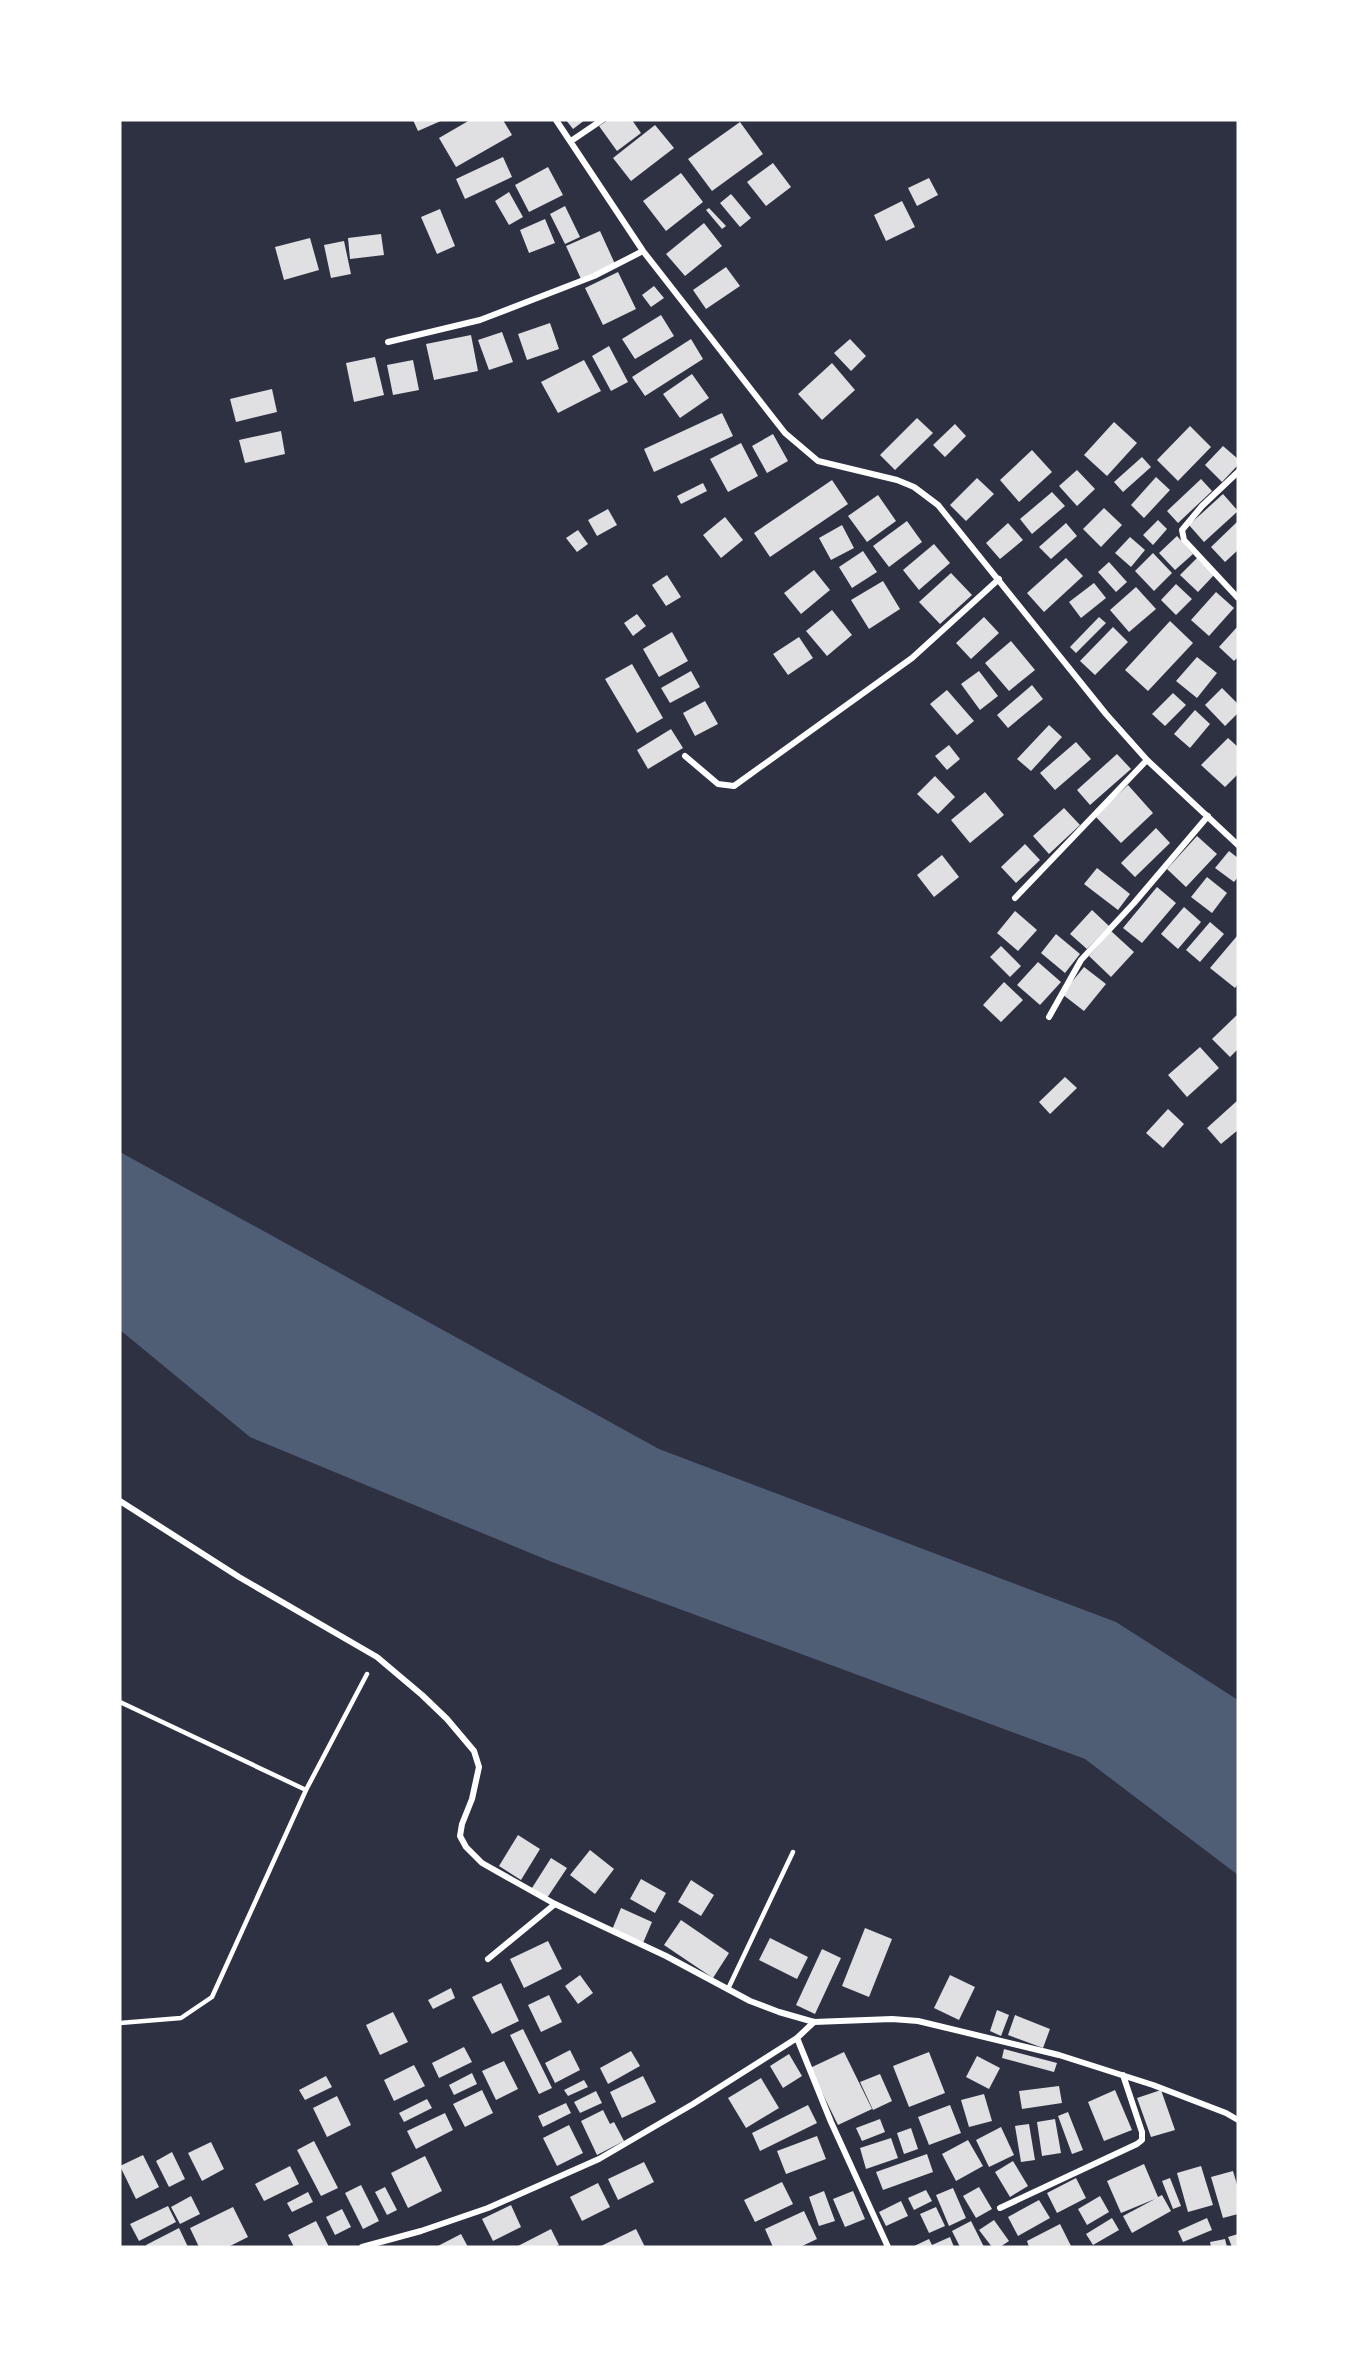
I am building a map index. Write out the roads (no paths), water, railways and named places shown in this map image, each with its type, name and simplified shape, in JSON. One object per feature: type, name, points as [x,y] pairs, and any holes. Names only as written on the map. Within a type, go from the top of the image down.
[{"type":"street","points":[[556,120],[644,251],[785,433],[818,461],[897,480],[914,488],[938,505],[1069,670],[1147,760],[1235,843],[1238,835]]},
{"type":"street","points":[[571,141],[602,120]]},
{"type":"street","points":[[388,342],[480,320],[594,276],[644,251]]},
{"type":"street","points":[[1238,472],[1202,506],[1182,530],[1184,540],[1238,598]]},
{"type":"street","points":[[685,756],[718,784],[734,786],[912,658],[999,579]]},
{"type":"street","points":[[1015,898],[1147,760]]},
{"type":"street","points":[[1049,1017],[1081,960],[1134,903],[1208,816]]},
{"type":"street","points":[[120,1502],[239,1577],[377,1657],[422,1695],[447,1719],[474,1751],[478,1767],[472,1798],[460,1836],[466,1847],[482,1863],[555,1904],[779,2012],[814,2022],[892,2019],[918,2021],[1059,2055],[1163,2089],[1226,2113],[1238,2120]]},
{"type":"street","points":[[488,1959],[555,1904]]},
{"type":"street","points":[[362,2247],[421,2231],[488,2208],[589,2163],[693,2104],[797,2038],[814,2022]]},
{"type":"street","points":[[797,2038],[831,2122],[888,2247]]},
{"type":"street","points":[[1000,2208],[1142,2140],[1142,2132],[1123,2075]]},
{"type":"lane","points":[[120,2023],[182,2018],[212,1997],[306,1790],[367,1674]]},
{"type":"lane","points":[[120,1702],[306,1790]]},
{"type":"lane","points":[[728,1989],[793,1852]]},
{"type":"water","points":[[120,1152],[659,1449],[1116,1622],[1238,1700],[1238,1875],[1085,1759],[552,1562],[250,1437],[120,1330]]}]
